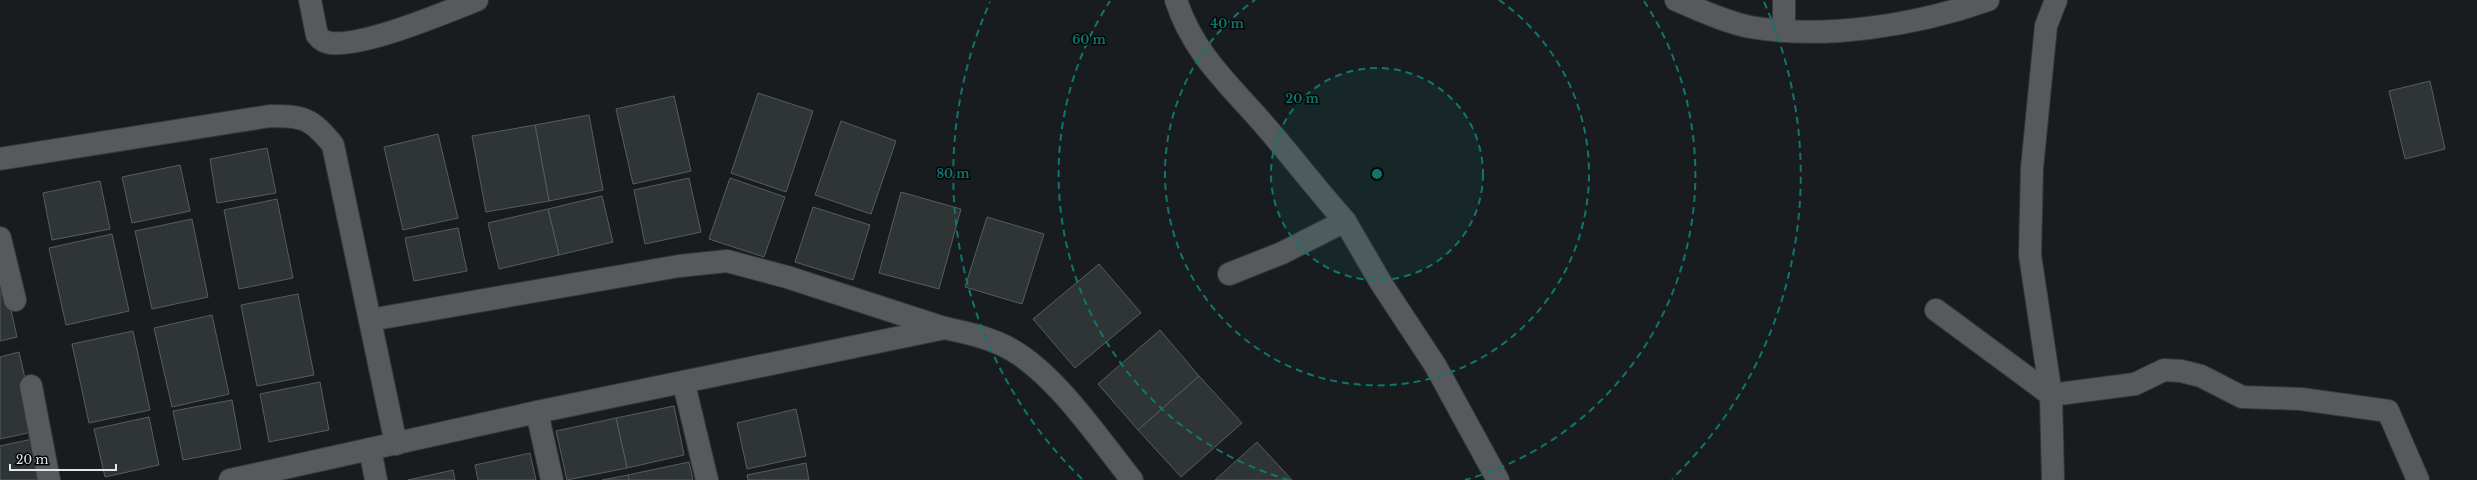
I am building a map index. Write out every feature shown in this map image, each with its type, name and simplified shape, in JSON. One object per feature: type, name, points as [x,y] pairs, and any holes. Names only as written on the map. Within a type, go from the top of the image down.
[{"type":"street","points":[[310,0],[317,35],[320,39],[330,43],[362,39],[390,31],[437,16],[477,0]]},
{"type":"street","points":[[1176,0],[1189,34],[1204,57],[1267,128],[1345,222],[1381,283],[1435,365],[1498,480]]},
{"type":"street","points":[[1676,0],[1714,16],[1749,26],[1784,31],[1818,33],[1918,20],[1988,0]]},
{"type":"street","points":[[1784,0],[1784,31]]},
{"type":"street","points":[[2054,480],[2050,395],[2030,254],[2030,210],[2046,26],[2056,0]]},
{"type":"street","points":[[0,159],[270,116],[303,118],[320,129],[333,145],[396,444]]},
{"type":"street","points":[[1229,274],[1282,253],[1345,222]]},
{"type":"street","points":[[0,238],[15,300]]},
{"type":"street","points":[[370,320],[679,266],[727,261],[787,277],[945,328],[982,337],[1012,350],[1055,386],[1132,480]]},
{"type":"street","points":[[1936,310],[2050,395],[2135,384],[2159,371],[2168,370],[2201,376],[2242,397],[2301,400],[2388,411],[2418,480]]},
{"type":"street","points":[[230,480],[537,412],[684,384],[945,328]]},
{"type":"street","points":[[684,384],[707,480]]},
{"type":"street","points":[[31,386],[49,480]]},
{"type":"street","points":[[537,412],[552,480]]},
{"type":"street","points":[[370,449],[376,480]]},
{"type":"building","points":[[2430,81],[2445,149],[2405,159],[2389,91]]},
{"type":"building","points":[[758,93],[813,111],[786,192],[731,173]]},
{"type":"building","points":[[674,96],[691,171],[633,184],[616,109]]},
{"type":"building","points":[[589,115],[603,190],[549,201],[535,125]]},
{"type":"building","points":[[841,121],[896,141],[871,214],[815,195]]},
{"type":"building","points":[[535,125],[549,201],[486,212],[472,136]]},
{"type":"building","points":[[438,134],[458,218],[403,230],[384,147]]},
{"type":"building","points":[[267,148],[276,193],[217,203],[210,159]]},
{"type":"building","points":[[180,165],[190,211],[132,223],[122,177]]},
{"type":"building","points":[[689,178],[701,232],[645,244],[634,190]]},
{"type":"building","points":[[730,178],[785,197],[764,257],[709,239]]},
{"type":"building","points":[[100,181],[110,229],[52,240],[43,193]]},
{"type":"building","points":[[901,192],[961,209],[939,289],[879,273]]},
{"type":"building","points":[[602,196],[613,242],[559,255],[548,209]]},
{"type":"building","points":[[277,199],[293,278],[239,289],[224,210]]},
{"type":"building","points":[[813,207],[870,225],[853,280],[795,262]]},
{"type":"building","points":[[548,209],[559,255],[499,269],[488,223]]},
{"type":"building","points":[[987,217],[1044,234],[1022,304],[965,287]]},
{"type":"building","points":[[192,219],[208,297],[152,309],[135,231]]},
{"type":"building","points":[[458,228],[467,271],[414,281],[405,238]]},
{"type":"building","points":[[112,234],[129,311],[66,325],[49,248]]},
{"type":"building","points":[[0,260],[17,337],[0,341]]},
{"type":"building","points":[[1099,264],[1141,313],[1075,368],[1033,319]]},
{"type":"building","points":[[298,294],[314,375],[257,386],[241,305]]},
{"type":"building","points":[[212,315],[229,394],[172,407],[154,328]]},
{"type":"building","points":[[1160,330],[1199,376],[1138,430],[1098,384]]},
{"type":"building","points":[[133,331],[150,410],[89,423],[72,344]]},
{"type":"building","points":[[19,352],[37,431],[0,439],[0,357]]},
{"type":"building","points":[[1199,376],[1242,423],[1181,477],[1138,430]]},
{"type":"building","points":[[320,382],[329,430],[269,442],[260,394]]},
{"type":"building","points":[[232,400],[241,449],[183,460],[173,411]]},
{"type":"building","points":[[674,406],[684,455],[627,468],[616,418]]},
{"type":"building","points":[[796,409],[806,456],[747,469],[737,423]]},
{"type":"building","points":[[149,417],[159,465],[105,477],[94,429]]},
{"type":"building","points":[[616,418],[627,468],[567,480],[556,431]]},
{"type":"building","points":[[37,438],[46,480],[0,480],[0,446]]},
{"type":"building","points":[[1257,442],[1292,480],[1215,480]]},
{"type":"building","points":[[530,453],[536,480],[478,480],[475,465]]},
{"type":"building","points":[[689,462],[693,480],[629,480],[628,475]]},
{"type":"building","points":[[806,463],[809,480],[748,480],[747,475]]},
{"type":"building","points":[[453,470],[455,480],[408,480]]},
{"type":"building","points":[[628,475],[629,480],[602,480]]}]
